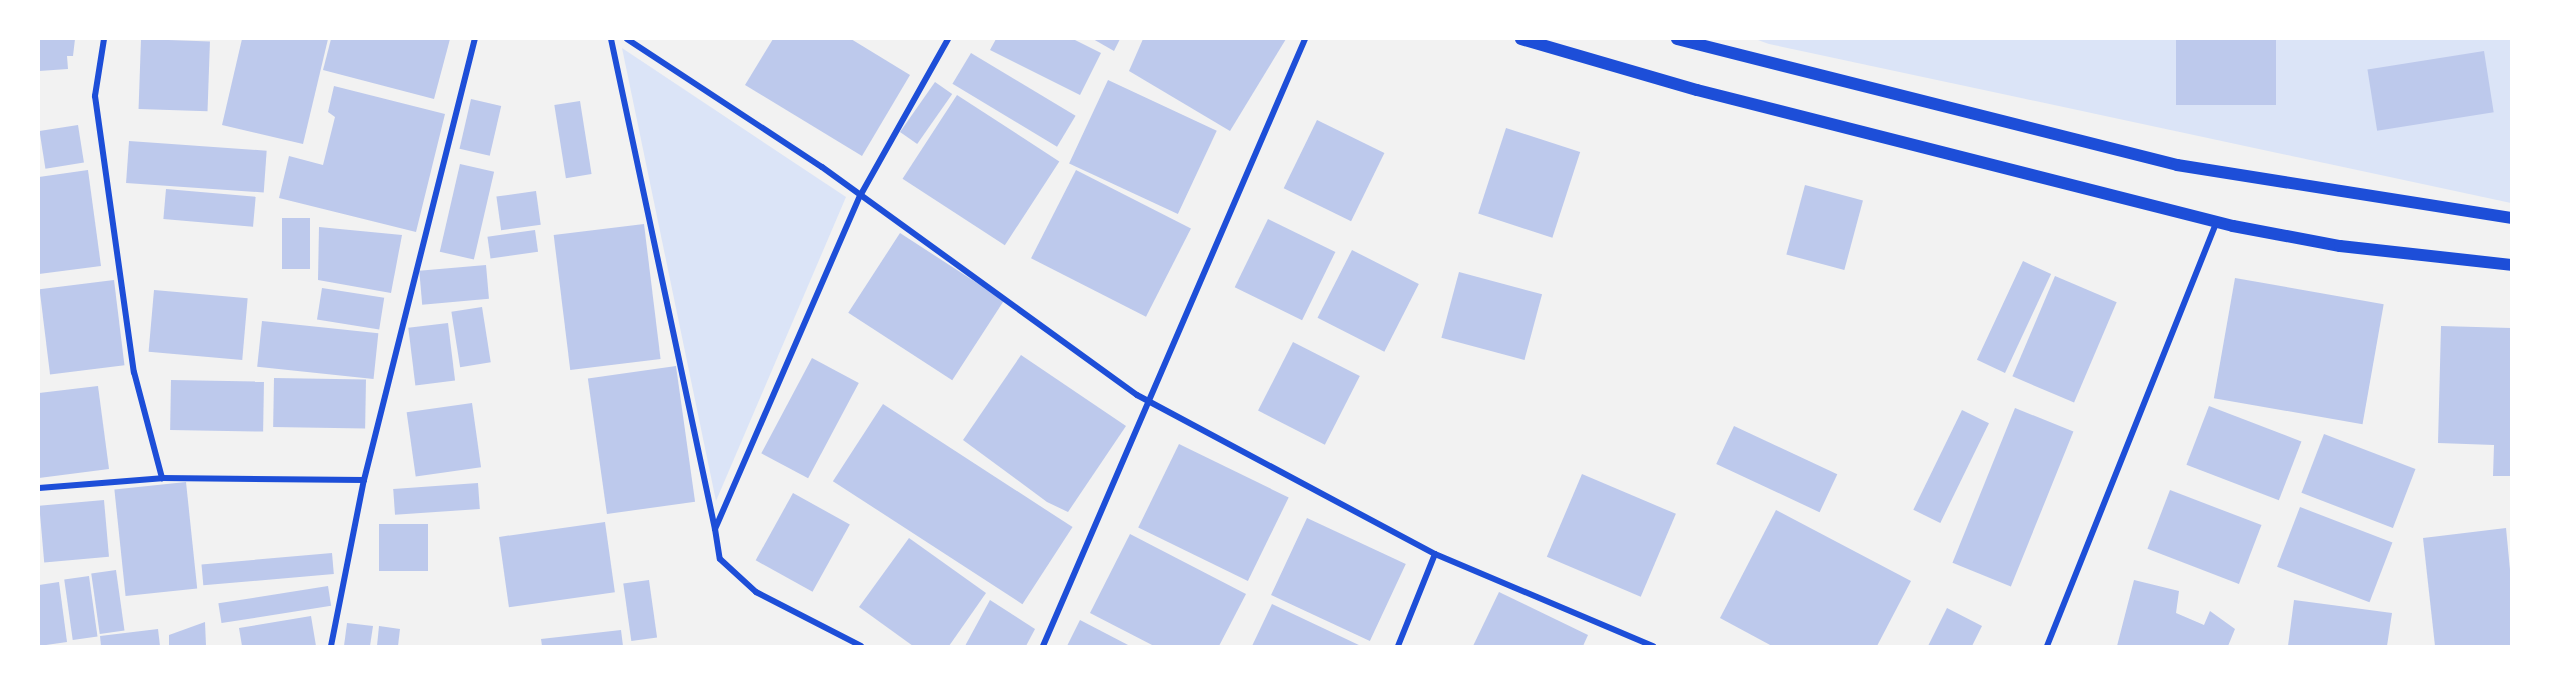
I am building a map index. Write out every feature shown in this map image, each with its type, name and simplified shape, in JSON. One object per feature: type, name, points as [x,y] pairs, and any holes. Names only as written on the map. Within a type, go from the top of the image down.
[{"type":"main road","points":[[1521,39],[1697,90],[2217,222],[2340,246],[2511,265]]},
{"type":"main road","points":[[1677,39],[2177,165],[2511,218]]},
{"type":"street","points":[[104,39],[95,96],[134,372],[162,478]]},
{"type":"street","points":[[331,646],[364,480],[475,39]]},
{"type":"street","points":[[611,39],[720,559],[756,592],[861,646]]},
{"type":"street","points":[[627,39],[860,196],[1149,400],[1435,554],[1653,646]]},
{"type":"street","points":[[715,529],[860,196],[948,39]]},
{"type":"street","points":[[1043,646],[1305,39]]},
{"type":"street","points":[[2047,646],[2217,222]]},
{"type":"street","points":[[39,488],[162,478],[364,480]]},
{"type":"street","points":[[1398,646],[1435,554]]},
{"type":"shaded area","points":[[1755,39],[2511,39],[2511,203],[1769,44]]},
{"type":"shaded area","points":[[622,48],[846,197],[716,501]]},
{"type":"building","points":[[39,39],[75,39],[73,56],[67,56],[68,69],[39,71]]},
{"type":"building","points":[[141,39],[210,41],[208,111],[139,109]]},
{"type":"building","points":[[242,39],[328,39],[303,144],[222,125]]},
{"type":"building","points":[[331,39],[450,39],[434,99],[323,70]]},
{"type":"building","points":[[773,39],[851,39],[910,75],[862,156],[745,85]]},
{"type":"building","points":[[996,39],[1073,39],[1101,53],[1080,95],[990,50]]},
{"type":"building","points":[[1093,39],[1120,39],[1114,51]]},
{"type":"building","points":[[1143,39],[1286,39],[1230,131],[1129,71]]},
{"type":"building","points":[[2176,39],[2276,39],[2276,105],[2176,105]]},
{"type":"building","points":[[2484,51],[2494,112],[2377,131],[2367,69]]},
{"type":"building","points":[[971,53],[1076,116],[1057,147],[952,84]]},
{"type":"building","points":[[1108,80],[1217,131],[1178,214],[1069,163]]},
{"type":"building","points":[[935,82],[952,94],[917,144],[900,132]]},
{"type":"building","points":[[334,86],[445,114],[416,232],[279,198],[289,156],[323,165],[335,117],[328,112]]},
{"type":"building","points":[[957,95],[1059,161],[1005,245],[903,179]]},
{"type":"building","points":[[471,99],[501,106],[490,156],[460,149]]},
{"type":"building","points":[[580,101],[592,174],[566,178],[554,105]]},
{"type":"building","points":[[1317,120],[1384,153],[1351,221],[1284,188]]},
{"type":"building","points":[[78,125],[84,163],[45,169],[39,131]]},
{"type":"building","points":[[1506,128],[1580,152],[1552,238],[1478,214]]},
{"type":"building","points":[[129,141],[267,151],[264,193],[126,183]]},
{"type":"building","points":[[460,164],[494,172],[474,260],[440,252]]},
{"type":"building","points":[[88,170],[101,266],[39,274],[39,177]]},
{"type":"building","points":[[1076,170],[1191,229],[1146,317],[1031,258]]},
{"type":"building","points":[[1805,185],[1863,201],[1844,270],[1786,255]]},
{"type":"building","points":[[166,189],[256,197],[253,227],[163,219]]},
{"type":"building","points":[[536,191],[541,225],[501,230],[496,197]]},
{"type":"building","points":[[282,218],[310,218],[310,269],[282,269]]},
{"type":"building","points":[[1268,219],[1335,252],[1302,320],[1235,287]]},
{"type":"building","points":[[644,224],[661,359],[570,370],[554,235]]},
{"type":"building","points":[[319,227],[402,235],[391,293],[318,280]]},
{"type":"building","points":[[535,230],[538,252],[491,258],[487,237]]},
{"type":"building","points":[[900,233],[1004,301],[952,380],[848,313]]},
{"type":"building","points":[[1352,250],[1419,284],[1384,352],[1317,318]]},
{"type":"building","points":[[2023,261],[2051,274],[2005,373],[1977,360]]},
{"type":"building","points":[[486,265],[489,299],[422,305],[419,271]]},
{"type":"building","points":[[1459,272],[1542,294],[1524,360],[1441,338]]},
{"type":"building","points":[[2055,276],[2117,302],[2074,403],[2012,376]]},
{"type":"building","points":[[2235,278],[2384,304],[2363,424],[2214,398]]},
{"type":"building","points":[[114,280],[124,365],[50,374],[40,289]]},
{"type":"building","points":[[322,288],[384,298],[379,329],[317,320]]},
{"type":"building","points":[[154,290],[248,298],[242,360],[149,352]]},
{"type":"building","points":[[482,307],[491,362],[460,367],[451,312]]},
{"type":"building","points":[[262,321],[378,333],[374,379],[257,367]]},
{"type":"building","points":[[448,323],[455,381],[415,385],[408,328]]},
{"type":"building","points":[[2441,326],[2511,328],[2511,476],[2493,476],[2494,445],[2438,443]]},
{"type":"building","points":[[1293,342],[1360,376],[1325,445],[1258,411]]},
{"type":"building","points":[[1021,355],[1126,426],[1068,512],[1047,502],[963,440]]},
{"type":"building","points":[[812,358],[859,383],[808,478],[761,453]]},
{"type":"building","points":[[676,366],[695,502],[607,514],[588,378]]},
{"type":"building","points":[[274,378],[366,380],[365,429],[273,427]]},
{"type":"building","points":[[171,380],[264,382],[263,432],[170,430]]},
{"type":"building","points":[[98,386],[109,469],[39,478],[39,393]]},
{"type":"building","points":[[472,403],[481,467],[416,477],[407,412]]},
{"type":"building","points":[[883,404],[1073,527],[1022,604],[833,481]]},
{"type":"building","points":[[2209,406],[2301,441],[2279,500],[2186,465]]},
{"type":"building","points":[[2015,408],[2073,432],[2011,586],[1952,563]]},
{"type":"building","points":[[1962,410],[1989,423],[1940,523],[1913,510]]},
{"type":"building","points":[[1734,426],[1837,474],[1820,512],[1716,464]]},
{"type":"building","points":[[2324,434],[2415,469],[2393,528],[2301,493]]},
{"type":"building","points":[[1179,444],[1289,497],[1248,581],[1138,528]]},
{"type":"building","points":[[1582,474],[1676,514],[1641,597],[1547,557]]},
{"type":"building","points":[[186,482],[197,588],[126,596],[114,490]]},
{"type":"building","points":[[478,483],[480,509],[395,515],[393,489]]},
{"type":"building","points":[[2170,490],[2261,525],[2239,584],[2147,549]]},
{"type":"building","points":[[793,493],[850,525],[813,592],[756,560]]},
{"type":"building","points":[[104,500],[109,557],[44,562],[39,506]]},
{"type":"building","points":[[2300,507],[2392,542],[2369,602],[2277,567]]},
{"type":"building","points":[[1776,510],[1911,581],[1877,646],[1772,646],[1720,618]]},
{"type":"building","points":[[1307,518],[1406,564],[1370,641],[1271,595]]},
{"type":"building","points":[[605,522],[615,592],[509,607],[499,537]]},
{"type":"building","points":[[379,524],[428,524],[428,571],[379,571]]},
{"type":"building","points":[[2506,528],[2511,580],[2511,646],[2435,646],[2423,538]]},
{"type":"building","points":[[1130,534],[1246,594],[1219,646],[1154,646],[1090,613]]},
{"type":"building","points":[[909,538],[986,593],[949,646],[913,646],[859,607]]},
{"type":"building","points":[[332,553],[334,574],[203,585],[201,564]]},
{"type":"building","points":[[116,570],[124,630],[100,634],[91,573]]},
{"type":"building","points":[[89,576],[97,636],[73,640],[64,579]]},
{"type":"building","points":[[649,580],[657,637],[631,641],[623,584]]},
{"type":"building","points":[[2134,580],[2179,591],[2176,613],[2204,625],[2210,611],[2235,629],[2228,646],[2117,646]]},
{"type":"building","points":[[59,582],[67,642],[39,646],[39,585]]},
{"type":"building","points":[[328,586],[331,606],[221,623],[218,603]]},
{"type":"building","points":[[1499,592],[1588,635],[1583,646],[1473,646]]},
{"type":"building","points":[[990,600],[1035,629],[1026,646],[965,646]]},
{"type":"building","points":[[2294,600],[2392,613],[2387,646],[2288,646]]},
{"type":"building","points":[[1272,604],[1361,646],[1252,646]]},
{"type":"building","points":[[1947,608],[1982,626],[1972,646],[1928,646]]},
{"type":"building","points":[[311,616],[316,646],[242,646],[239,628]]},
{"type":"building","points":[[1080,620],[1130,646],[1067,646]]},
{"type":"building","points":[[205,622],[206,646],[169,646],[169,635]]},
{"type":"building","points":[[347,623],[373,626],[370,646],[344,646]]},
{"type":"building","points":[[379,626],[400,629],[398,646],[377,646]]},
{"type":"building","points":[[158,629],[160,646],[101,646],[100,636]]},
{"type":"building","points":[[621,630],[623,646],[542,646],[541,639]]}]
